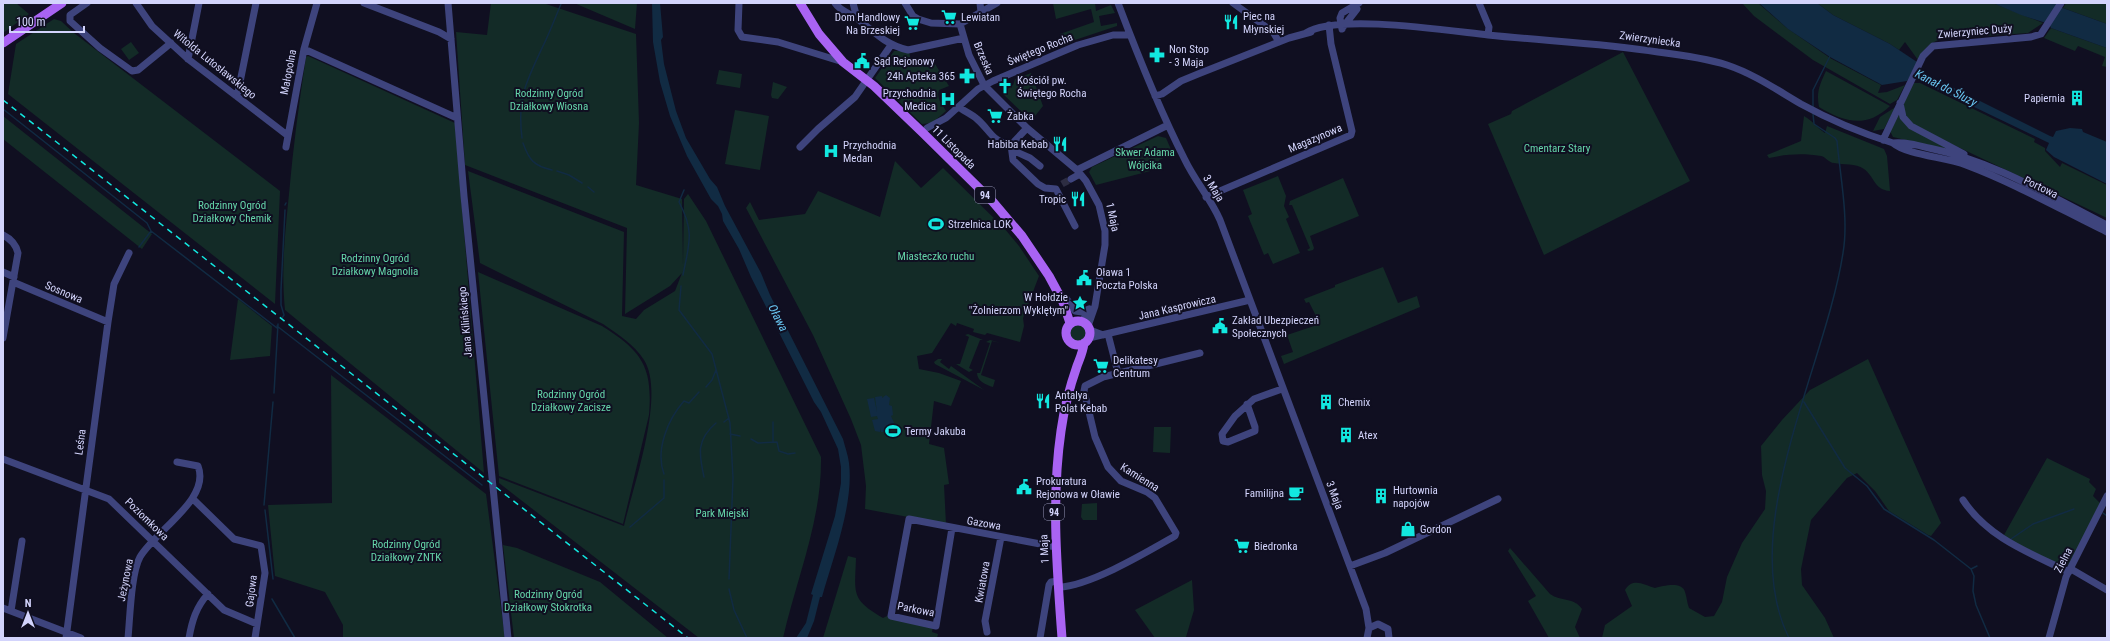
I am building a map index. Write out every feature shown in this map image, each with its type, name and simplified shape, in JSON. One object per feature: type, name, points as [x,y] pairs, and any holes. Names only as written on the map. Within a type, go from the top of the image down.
[{"type":"main road","points":[[3,43],[62,3]]},
{"type":"main road","name":"11 Listopada","points":[[800,3],[819,34],[843,62],[923,133],[1003,213],[1033,250],[1082,331]]},
{"type":"main road","name":"1 Maja","points":[[1062,638],[1054,501],[1061,429],[1078,364],[1078,352],[1082,331]]},
{"type":"street","points":[[87,3],[70,15],[70,21],[82,33],[132,71],[138,70],[171,44]]},
{"type":"street","name":"Witolda Lutosławskiego","points":[[136,3],[152,26],[188,59],[287,135]]},
{"type":"street","points":[[188,59],[199,3]]},
{"type":"street","points":[[235,95],[238,92],[256,3]]},
{"type":"street","name":"Małopolna","points":[[286,147],[304,49],[317,3]]},
{"type":"street","points":[[364,3],[450,36]]},
{"type":"street","name":"Jana Kilińskiego","points":[[448,3],[457,118],[508,638]]},
{"type":"street","points":[[739,3],[738,30],[742,37],[778,42],[843,62]]},
{"type":"street","points":[[835,3],[847,14],[857,18],[871,32],[891,45],[908,50],[965,39]]},
{"type":"street","points":[[853,3],[857,18]]},
{"type":"street","points":[[905,3],[913,16],[922,20],[960,24],[997,3]]},
{"type":"street","points":[[980,3],[981,12]]},
{"type":"street","name":"3 Maja","points":[[1118,3],[1168,125],[1188,167],[1220,220],[1282,389],[1366,609],[1369,628]]},
{"type":"street","points":[[1113,35],[1119,30],[1124,19],[1123,3]]},
{"type":"street","points":[[1233,3],[1273,32],[1279,42]]},
{"type":"street","points":[[1479,3],[1489,27],[1488,35]]},
{"type":"street","name":"Zwierzyniec Duży","points":[[1883,140],[1923,56],[1933,46],[2031,37],[2041,34],[2061,4]]},
{"type":"street","points":[[1359,5],[1359,20],[1365,24]]},
{"type":"street","points":[[1343,26],[1359,5]]},
{"type":"street","name":"Brzeska","points":[[960,24],[969,55],[981,87]]},
{"type":"street","name":"Zwierzyniecka","points":[[1155,96],[1162,94],[1181,81],[1279,42],[1306,33],[1329,28],[1365,24],[1430,28],[1488,35],[1616,45],[1699,58],[1730,66],[1765,82],[1841,125],[1893,143]]},
{"type":"street","name":"Zwierzyniecka","points":[[1343,26],[1375,29],[1385,26]]},
{"type":"street","name":"Magazynowa","points":[[1206,197],[1351,135],[1352,130],[1329,28]]},
{"type":"street","name":"Świętego Rocha","points":[[981,87],[1066,50],[1113,35],[1130,35]]},
{"type":"street","points":[[800,147],[818,129],[855,97],[865,80],[891,45]]},
{"type":"street","points":[[304,49],[457,118]]},
{"type":"street","name":"11 Listopada","points":[[927,128],[946,118],[981,87]]},
{"type":"street","name":"1 Maja","points":[[981,87],[1079,172],[1099,205],[1105,231],[1104,256],[1095,294],[1082,331]]},
{"type":"street","points":[[1900,103],[1903,117],[1911,126],[1961,152],[1964,160]]},
{"type":"street","points":[[959,107],[976,118],[993,138],[1030,158],[1040,166]]},
{"type":"street","points":[[1071,179],[1079,172],[1168,125]]},
{"type":"street","points":[[1027,128],[1012,148],[1013,160],[1038,184],[1045,188],[1056,190]]},
{"type":"street","name":"Portowa","points":[[1893,143],[1899,148],[1984,164],[2107,225]]},
{"type":"street","name":"Portowa","points":[[1964,160],[2107,232]]},
{"type":"street","points":[[1056,190],[1062,184]]},
{"type":"street","points":[[1056,190],[1074,226]]},
{"type":"street","points":[[3,338],[17,259],[17,248],[4,235]]},
{"type":"street","name":"Leśna","points":[[66,635],[114,284],[129,253]]},
{"type":"street","name":"Sosnowa","points":[[3,272],[13,279],[108,322]]},
{"type":"street","name":"1 Maja","points":[[1082,331],[1095,306],[1095,294]]},
{"type":"street","points":[[1061,298],[1066,298],[1075,311],[1082,312],[1089,309]]},
{"type":"street","name":"Jana Kasprowicza","points":[[1082,331],[1106,335],[1250,300]]},
{"type":"street","points":[[1106,335],[1118,373]]},
{"type":"street","points":[[1070,393],[1085,396],[1084,391],[1087,384],[1103,377],[1200,353]]},
{"type":"street","points":[[1247,404],[1256,427],[1255,431],[1228,442],[1223,441],[1222,434],[1235,416],[1247,404],[1254,398],[1282,389]]},
{"type":"street","name":"Kamienna","points":[[1058,584],[1084,581],[1123,564],[1175,536],[1176,533],[1156,498],[1147,492],[1121,481],[1111,471],[1098,449],[1085,396]]},
{"type":"street","name":"Poziomkowa","points":[[3,459],[113,502],[224,610],[257,624]]},
{"type":"street","name":"Jeżynowa","points":[[128,638],[136,572],[140,558],[153,540],[193,499],[200,475],[198,466],[178,462]]},
{"type":"street","name":"Zielna","points":[[2049,638],[2070,571],[2107,496]]},
{"type":"street","name":"Gajowa","points":[[193,499],[234,539],[261,546],[264,573],[255,638]]},
{"type":"street","points":[[1350,566],[1385,553],[1498,499]]},
{"type":"street","points":[[1963,500],[1977,519],[1999,537],[2107,590]]},
{"type":"street","name":"Gazowa","points":[[909,520],[1056,547]]},
{"type":"street","name":"Parkowa","points":[[909,520],[891,616],[936,626],[952,528]]},
{"type":"street","name":"Kwiatowa","points":[[986,632],[985,621],[1001,537]]},
{"type":"street","points":[[11,611],[22,541]]},
{"type":"street","points":[[1040,638],[1048,587],[1051,582],[1058,584]]},
{"type":"street","points":[[190,638],[191,623],[198,608],[208,594]]},
{"type":"street","points":[[3,608],[66,635],[81,638]]},
{"type":"street","name":"3 Maja","points":[[1366,609],[1378,624],[1386,627],[1392,637]]},
{"type":"street","points":[[1366,638],[1369,628],[1378,624]]},
{"type":"green space","points":[[3,3],[16,3],[29,14],[3,33]]},
{"type":"green space","name":"Park Miejski","points":[[491,3],[543,3],[636,34],[639,123],[636,185],[682,199],[683,265],[684,199],[688,194],[706,221],[821,457],[820,480],[813,526],[783,638],[699,638],[499,483],[499,478],[624,526],[646,441],[650,417],[650,376],[640,354],[625,340],[603,324],[480,263],[468,171],[624,232],[622,316],[636,319],[644,310],[675,291],[682,273],[670,286],[625,314],[627,228],[465,165],[456,32],[487,35]]},
{"type":"green space","points":[[574,3],[637,3],[635,29]]},
{"type":"green space","points":[[1053,3],[1095,3],[1096,11],[1111,5],[1115,13],[1099,16],[1101,26],[1117,23],[1117,26],[1063,44],[1060,34],[1094,22],[1091,9],[1056,19]]},
{"type":"green space","points":[[1742,3],[1758,3],[1787,28],[1830,58],[1881,85],[1878,93],[1887,92],[1905,85],[1897,100],[1890,104],[1813,60],[1754,16]]},
{"type":"green space","points":[[1817,3],[1993,3],[2043,23],[2028,33],[1941,39],[1928,46],[1918,60],[1905,42],[1899,50],[1833,15]]},
{"type":"green space","points":[[2066,3],[2107,3],[2107,24],[2063,8]]},
{"type":"green space","name":"Rodzinny Ogród Działkowy Chemik","points":[[54,19],[61,21],[74,33],[280,191],[275,304],[8,94],[16,44]]},
{"type":"green space","points":[[2051,28],[2107,48],[2107,67],[2102,66],[2105,57],[2078,46],[2075,51],[2044,38]]},
{"type":"green space","points":[[131,42],[139,53],[129,60],[121,49]]},
{"type":"green space","points":[[894,51],[909,51],[911,62],[915,65],[935,64],[949,86],[939,90],[938,93],[940,101],[946,111],[932,123],[922,124],[875,78]]},
{"type":"green space","name":"Cmentarz Stary","points":[[1623,52],[1690,181],[1544,255],[1488,124],[1511,114],[1512,111]]},
{"type":"green space","name":"Rodzinny Ogród Działkowy Magnolia","points":[[308,56],[455,123],[484,473],[285,310],[283,266],[286,223],[292,160],[306,57]]},
{"type":"green space","points":[[719,70],[742,74],[740,88],[716,84]]},
{"type":"green space","points":[[1826,71],[1890,106],[1872,118],[1855,121],[1828,112],[1819,107],[1818,102],[1819,88]]},
{"type":"green space","points":[[1031,73],[1043,106],[1031,121],[1002,93],[1013,85],[1015,79]]},
{"type":"green space","points":[[773,82],[787,87],[778,99],[772,98],[771,95]]},
{"type":"green space","points":[[1914,83],[1920,83],[2035,139],[2034,142],[2045,148],[2045,151],[2060,167],[2062,163],[2107,185],[2107,218],[1914,126],[1905,114],[1904,105]]},
{"type":"green space","points":[[1894,108],[1884,129],[1873,131],[1880,117]]},
{"type":"green space","points":[[735,110],[769,116],[760,170],[725,164]]},
{"type":"green space","points":[[1898,114],[1956,152],[1893,137],[1890,131]]},
{"type":"green space","points":[[3,116],[152,234],[142,249],[3,139]]},
{"type":"green space","points":[[1804,116],[1825,133],[1827,126],[1884,149],[1887,156],[1890,191],[1878,186],[1868,172],[1861,167],[1832,163],[1821,156],[1795,154],[1769,158],[1767,155],[1801,141]]},
{"type":"green space","name":"Skwer Adama Wójcika","points":[[1158,136],[1166,138],[1173,154],[1159,160],[1162,168],[1096,185],[1089,172],[1092,167]]},
{"type":"green space","name":"Miasteczko ruchu","points":[[895,161],[921,188],[943,168],[1004,228],[1019,246],[1039,276],[1023,318],[1024,326],[1020,342],[987,333],[985,335],[973,332],[974,329],[957,323],[956,326],[951,323],[932,353],[917,356],[919,369],[939,373],[961,381],[951,406],[934,401],[929,444],[944,448],[949,484],[944,485],[946,524],[865,509],[866,486],[861,445],[851,419],[813,335],[746,208],[750,202],[759,220],[805,214],[818,191],[880,217]]},
{"type":"green space","points":[[1278,176],[1286,196],[1284,206],[1289,217],[1286,219],[1300,253],[1273,264],[1268,253],[1264,255],[1248,216],[1252,214],[1243,190]]},
{"type":"green space","points":[[1343,178],[1359,216],[1310,236],[1314,248],[1313,250],[1309,251],[1307,250],[1310,248],[1292,205],[1289,205],[1290,201]]},
{"type":"green space","points":[[1383,267],[1398,303],[1417,296],[1420,307],[1284,364],[1281,356],[1293,352],[1287,335],[1320,324],[1309,302],[1306,303],[1304,299],[1335,287],[1335,285]]},
{"type":"green space","name":"Rodzinny Ogród Działkowy Zacisze","points":[[478,272],[602,326],[616,335],[636,352],[642,362],[649,384],[649,415],[623,524],[499,476]]},
{"type":"green space","points":[[238,299],[272,326],[270,356],[230,360]]},
{"type":"green space","points":[[1078,324],[1084,327],[1087,333],[1084,339],[1078,342],[1072,339],[1069,333],[1072,327]]},
{"type":"green space","points":[[968,334],[983,340],[980,340],[969,368],[973,370],[969,372],[956,364],[960,364],[969,337],[965,335]]},
{"type":"green space","points":[[990,340],[1001,343],[992,341],[981,375],[995,380],[993,387],[985,384],[977,376],[977,373],[980,373],[990,343],[986,342]]},
{"type":"green space","points":[[938,359],[942,359],[940,362],[949,369],[951,366],[984,390],[935,364],[934,362]]},
{"type":"green space","points":[[1868,359],[1941,523],[1931,536],[1928,535],[1889,511],[1875,491],[1857,473],[1847,478],[1811,520],[1801,569],[1802,585],[1825,618],[1834,638],[1602,638],[1605,625],[1632,606],[1625,590],[1628,586],[1635,583],[1655,588],[1672,585],[1680,586],[1685,592],[1689,608],[1705,617],[1714,616],[1722,602],[1727,577],[1742,543],[1765,509],[1766,491],[1762,475],[1761,446],[1782,420],[1810,390]]},
{"type":"green space","name":"Rodzinny Ogród Działkowy ZNTK","points":[[331,375],[486,494],[505,638],[343,638],[343,625],[325,592],[275,576],[268,505],[332,503]]},
{"type":"green space","points":[[1154,427],[1171,427],[1170,453],[1153,452]]},
{"type":"green space","points":[[2047,458],[2090,479],[2089,482],[2096,489],[2093,496],[2100,503],[2070,564],[2064,567],[2004,538],[2004,535]]},
{"type":"green space","points":[[1097,503],[1097,520],[1083,520],[1081,517],[1082,504]]},
{"type":"green space","name":"Rodzinny Ogród Działkowy Stokrotka","points":[[503,545],[517,548],[600,582],[668,638],[514,638]]},
{"type":"green space","points":[[1510,548],[1550,594],[1579,605],[1582,609],[1575,627],[1580,638],[1549,638],[1528,601],[1536,596],[1508,551]]},
{"type":"green space","points":[[848,556],[856,558],[855,587],[860,600],[865,606],[883,618],[887,616],[933,627],[932,632],[938,634],[937,638],[823,638]]},
{"type":"green space","points":[[1192,580],[1194,610],[1186,637],[1155,638],[1135,610]]},
{"type":"water","name":"Oława","points":[[652,3],[660,3],[663,37],[661,40],[664,64],[676,111],[686,138],[710,179],[717,187],[725,206],[761,273],[770,295],[843,439],[848,457],[850,479],[846,513],[842,531],[822,597],[820,597],[814,621],[807,638],[796,638],[806,623],[813,595],[811,594],[835,516],[841,483],[841,467],[838,449],[821,412],[814,402],[751,277],[739,249],[723,221],[722,214],[718,206],[711,199],[687,156],[670,116],[660,82],[653,42]]},
{"type":"water","name":"Kanał do Śluzy","points":[[1759,3],[1817,3],[1833,15],[1890,44],[1917,62],[1913,70],[1926,74],[2050,136],[2053,137],[2056,131],[2070,128],[2082,129],[2083,132],[2107,142],[2107,184],[2054,157],[2046,150],[2049,143],[1910,76],[1907,81],[1882,85],[1830,57],[1788,29]]},
{"type":"water","points":[[1993,3],[2056,3],[2060,7],[2107,24],[2107,48],[2051,28],[2049,24],[2021,15]]},
{"type":"water","points":[[886,395],[890,398],[889,405],[892,406],[893,415],[891,416],[896,427],[889,427],[888,432],[881,432],[881,428],[880,432],[875,431],[872,420],[878,419],[877,416],[871,417],[867,399],[874,398],[877,412],[875,397],[882,396],[882,398]]},
{"type":"waterway","points":[[522,138],[521,112],[524,90],[561,4]]},
{"type":"waterway","points":[[1813,108],[1813,90],[1830,56]]},
{"type":"waterway","points":[[3,109],[147,223],[151,231],[277,328]]},
{"type":"waterway","points":[[1789,638],[1775,595],[1772,548],[1778,498],[1789,447],[1834,297],[1845,240],[1845,211],[1837,141],[1835,138],[1814,124],[1813,114]]},
{"type":"waterway","points":[[523,143],[530,158],[536,164],[552,170]]},
{"type":"waterway","points":[[557,171],[569,175],[582,183]]},
{"type":"waterway","points":[[588,187],[594,192]]},
{"type":"waterway","points":[[683,275],[689,246],[689,230],[684,212],[679,202],[684,190]]},
{"type":"waterway","points":[[282,318],[284,315],[281,305],[281,290],[285,210]]},
{"type":"waterway","points":[[139,247],[151,231]]},
{"type":"waterway","points":[[681,286],[679,310],[712,354],[730,423],[733,478],[729,579]]},
{"type":"waterway","points":[[274,393],[278,324]]},
{"type":"waterway","points":[[277,326],[482,485]]},
{"type":"waterway","points":[[706,387],[712,380],[716,370]]},
{"type":"waterway","points":[[664,474],[661,455],[662,445],[668,426],[678,408],[684,401],[689,403],[699,392]]},
{"type":"waterway","points":[[264,505],[273,402]]},
{"type":"waterway","points":[[1804,402],[1845,468],[1867,486],[1884,509],[1934,540],[1971,569],[1974,576],[1973,591],[1976,605],[1990,638]]},
{"type":"waterway","points":[[724,422],[729,418]]},
{"type":"waterway","points":[[773,422],[773,441]]},
{"type":"waterway","points":[[704,477],[700,454],[702,441],[705,435],[716,423]]},
{"type":"waterway","points":[[730,434],[740,436]]},
{"type":"waterway","points":[[751,439],[758,443],[777,442],[779,451],[788,454],[795,453]]},
{"type":"waterway","points":[[630,527],[664,498],[664,480]]},
{"type":"waterway","points":[[2011,539],[2033,524],[2074,509]]},
{"type":"waterway","points":[[265,510],[273,579]]},
{"type":"waterway","points":[[2103,513],[2107,516]]},
{"type":"waterway","points":[[1971,569],[1977,566]]},
{"type":"waterway","points":[[729,589],[734,610],[747,638]]},
{"type":"waterway","points":[[272,599],[295,638]]},
{"type":"tunnel","points":[[1062,184],[1071,179]]},
{"type":"railway","points":[[3,100],[688,638]]},
{"type":"place","name":"Lewiatan","points":[[949,17]]},
{"type":"place","name":"Piec na Młynskiej","points":[[1231,22]]},
{"type":"place","name":"Dom Handlowy Na Brzeskiej","points":[[912,23]]},
{"type":"place","name":"Non Stop - 3 Maja","points":[[1157,55]]},
{"type":"place","name":"Sąd Rejonowy","points":[[862,61]]},
{"type":"place","name":"24h Apteka 365","points":[[967,76]]},
{"type":"place","name":"Kościół pw. Świętego Rocha","points":[[1005,86]]},
{"type":"place","name":"Papiernia","points":[[2077,98]]},
{"type":"place","name":"Przychodnia Medica","points":[[948,99]]},
{"type":"place","name":"Żabka","points":[[995,116]]},
{"type":"place","name":"Habiba Kebab","points":[[1060,144]]},
{"type":"place","name":"Przychodnia Medan","points":[[831,151]]},
{"type":"place","name":"Tropic","points":[[1078,199]]},
{"type":"place","name":"Strzelnica LOK","points":[[936,224]]},
{"type":"place","name":"Oława 1 Poczta Polska","points":[[1084,278]]},
{"type":"place","name":"W Hołdzie \"Żolnierzom Wyklętym\"","points":[[1080,303]]},
{"type":"place","name":"Zakład Ubezpieczeń Społecznych","points":[[1220,326]]},
{"type":"place","name":"Delikatesy Centrum","points":[[1101,366]]},
{"type":"place","name":"Antalya Polat Kebab","points":[[1043,401]]},
{"type":"place","name":"Chemix","points":[[1326,402]]},
{"type":"place","name":"Termy Jakuba","points":[[893,431]]},
{"type":"place","name":"Atex","points":[[1346,435]]},
{"type":"place","name":"Prokuratura Rejonowa w Oławie","points":[[1024,487]]},
{"type":"place","name":"Familijna","points":[[1296,493]]},
{"type":"place","name":"Hurtownia napojów","points":[[1381,496]]},
{"type":"place","name":"Gordon","points":[[1408,529]]},
{"type":"place","name":"Biedronka","points":[[1242,546]]},
{"type":"park label","name":"Rodzinny Ogród Działkowy Wiosna","points":[[549,99]]}]
